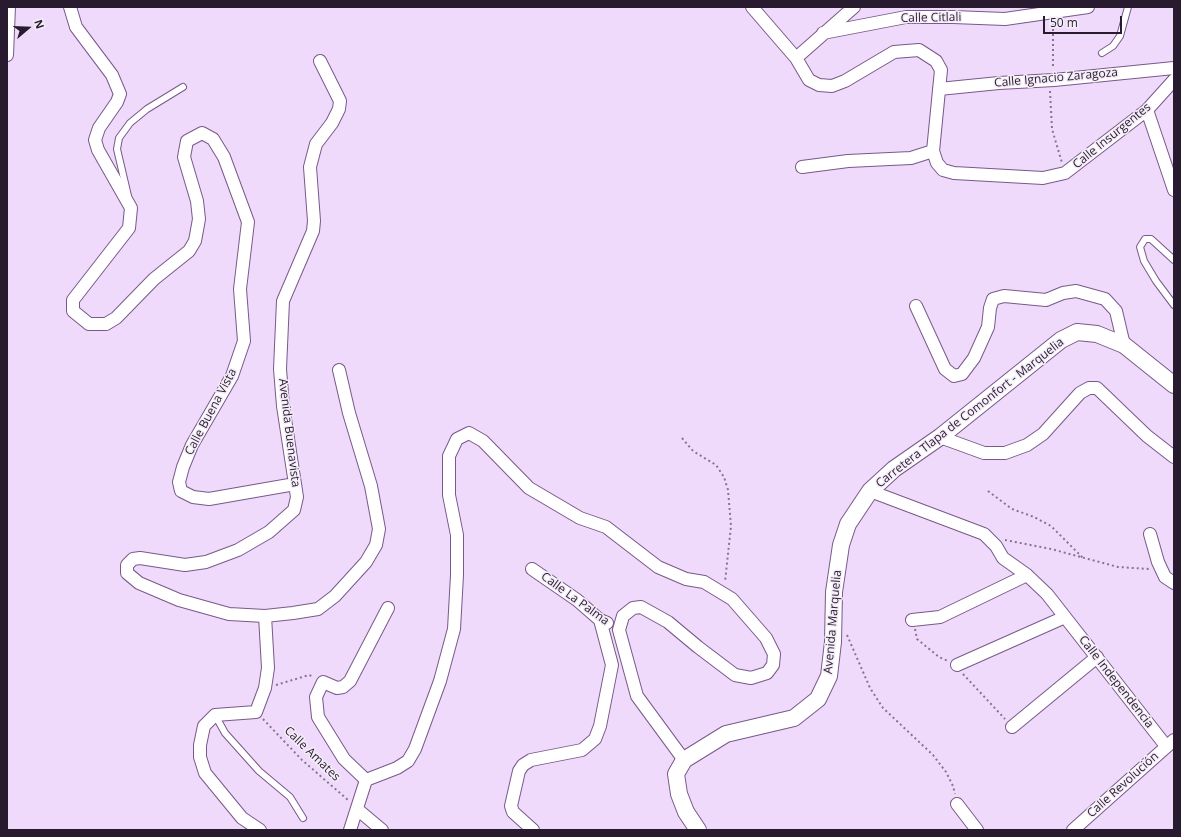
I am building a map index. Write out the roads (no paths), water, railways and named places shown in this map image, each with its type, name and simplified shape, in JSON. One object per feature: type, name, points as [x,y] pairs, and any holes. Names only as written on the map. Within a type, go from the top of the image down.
[{"type":"main road","name":"Carretera Tlapa de Comonfort - Marquelia","points":[[870,491],[894,469],[940,437],[1067,338],[1078,332],[1097,334],[1124,345],[1174,385]]},
{"type":"main road","name":"Avenida Marquelia","points":[[684,760],[726,734],[794,718],[818,699],[830,676],[833,642],[834,592],[841,545],[848,524],[870,491]]},
{"type":"main road","points":[[684,760],[676,774],[679,794],[686,812],[698,830]]},
{"type":"street","points":[[7,55],[9,7]]},
{"type":"street","points":[[70,7],[76,27],[112,74],[120,94],[117,102],[99,128],[95,140],[98,150],[131,208]]},
{"type":"street","points":[[752,7],[796,58],[809,80],[819,85],[832,86],[845,81],[894,52],[919,50],[936,61],[941,70],[933,151],[910,158],[848,161],[802,167]]},
{"type":"street","points":[[796,58],[823,32],[854,7]]},
{"type":"street","name":"Calle Citlali","points":[[823,32],[906,17],[1005,19],[1052,10],[1088,7]]},
{"type":"street","name":"Avenida Buenavista","points":[[265,616],[229,614],[179,600],[139,583],[127,572],[127,565],[133,559],[140,558],[185,565],[206,562],[238,550],[268,532],[294,510],[297,497],[283,406],[280,369],[283,301],[313,232],[314,221],[310,167],[316,144],[332,123],[339,110],[340,101],[320,61]]},
{"type":"street","name":"Calle Ignacio Zaragoza","points":[[939,89],[999,83],[1054,80],[1174,68]]},
{"type":"street","name":"Calle Insurgentes","points":[[933,151],[937,163],[943,170],[954,172],[1043,178],[1065,173],[1147,110],[1174,80]]},
{"type":"street","points":[[1147,110],[1174,190]]},
{"type":"street","name":"Calle Buena Vista","points":[[131,208],[128,228],[73,300],[73,311],[89,324],[106,324],[116,318],[154,279],[189,251],[195,240],[199,219],[197,200],[184,157],[187,141],[202,133],[213,139],[224,157],[248,222],[240,289],[244,341],[232,376],[192,445],[179,482],[181,491],[193,497],[209,499],[295,484]]},
{"type":"street","points":[[916,306],[945,368],[954,376],[962,374],[974,358],[988,326],[990,308],[993,299],[1004,296],[1046,300],[1063,293],[1076,291],[1105,299],[1116,311],[1124,345]]},
{"type":"street","points":[[260,830],[242,818],[205,773],[200,758],[200,745],[204,726],[215,715],[256,712],[265,688],[268,668],[265,616],[318,609],[334,596],[366,562],[376,545],[379,529],[371,486],[351,420],[339,370]]},
{"type":"street","points":[[940,437],[984,453],[1005,453],[1027,445],[1043,434],[1080,393],[1089,388],[1097,388],[1147,436],[1174,457]]},
{"type":"street","points":[[366,780],[397,768],[408,761],[415,749],[440,681],[454,629],[457,575],[457,535],[449,495],[449,456],[458,439],[469,433],[484,441],[529,488],[580,518],[606,527],[658,567],[686,579],[704,582],[732,599],[766,638],[774,654],[773,665],[767,673],[751,678],[735,674],[698,647],[668,622],[641,608],[633,608],[623,616],[619,630],[637,696],[684,760]]},
{"type":"street","name":"Calle Independencia","points":[[870,491],[984,534],[996,546],[1003,558],[1027,575],[1047,594],[1097,657],[1170,743]]},
{"type":"street","points":[[1150,534],[1158,562],[1170,580]]},
{"type":"street","name":"Calle La Palma","points":[[532,569],[577,600],[600,620],[619,630]]},
{"type":"street","points":[[912,620],[940,617],[1027,575]]},
{"type":"street","points":[[366,780],[344,759],[318,717],[316,697],[323,682],[337,688],[344,687],[350,681],[388,608]]},
{"type":"street","points":[[957,665],[1065,618]]},
{"type":"street","points":[[533,830],[513,812],[511,806],[519,771],[523,765],[531,760],[582,750],[595,739],[600,726],[612,665],[600,620]]},
{"type":"street","points":[[1012,727],[1097,657]]},
{"type":"street","name":"Calle Revolución","points":[[1072,830],[1170,743]]},
{"type":"street","points":[[350,830],[366,780]]},
{"type":"street","points":[[956,804],[977,830]]},
{"type":"street","points":[[357,809],[382,830]]},
{"type":"lane","points":[[1102,53],[1113,46],[1120,36],[1128,7]]},
{"type":"lane","points":[[131,208],[116,149],[119,138],[130,123],[147,109],[183,87]]},
{"type":"lane","points":[[1174,260],[1151,239],[1145,239],[1140,247],[1144,261],[1156,281],[1174,305]]},
{"type":"lane","points":[[215,715],[225,733],[259,771],[290,797],[302,818]]}]
